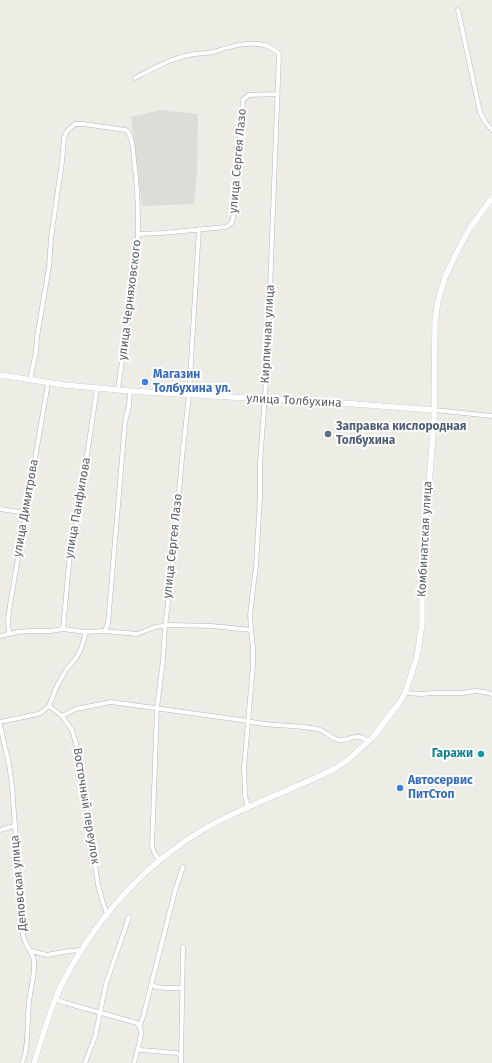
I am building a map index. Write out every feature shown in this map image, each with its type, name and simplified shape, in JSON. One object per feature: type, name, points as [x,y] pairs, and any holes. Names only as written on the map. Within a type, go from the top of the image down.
[{"type":"main road","name":"Комбинатская улица","points":[[34,1063],[55,999],[64,980],[107,913],[136,881],[180,844],[205,829],[248,807],[322,776],[336,768],[369,742],[400,702],[417,657],[422,624],[424,549],[434,421],[435,322],[438,302],[445,277],[458,250],[470,228],[492,198]]},
{"type":"main road","name":"улица Толбухина","points":[[0,375],[48,383],[130,391],[302,400],[434,410]]},
{"type":"street","points":[[458,10],[480,112],[485,122],[492,130]]},
{"type":"street","name":"Кирпичная улица","points":[[135,78],[165,63],[180,58],[190,55],[209,53],[240,44],[256,43],[276,50],[279,54],[265,399],[260,463],[260,497],[256,566],[250,615],[253,665],[248,721]]},
{"type":"street","name":"улица Сергея Лазо","points":[[139,234],[230,226],[232,223],[234,210],[243,100],[249,95],[278,94]]},
{"type":"street","name":"улица Черняховского","points":[[30,380],[36,352],[37,337],[49,267],[50,238],[62,162],[64,138],[67,131],[75,124],[83,124],[126,130],[132,140],[138,197],[139,234],[118,389]]},
{"type":"street","name":"улица Сергея Лазо","points":[[160,861],[152,847],[157,708],[189,395],[199,229]]},
{"type":"street","name":"улица Димитрова","points":[[9,634],[8,621],[10,605],[48,383]]},
{"type":"street","name":"улица Панфилова","points":[[63,629],[70,553],[78,516],[98,388]]},
{"type":"street","points":[[104,631],[108,624],[125,422],[129,406],[130,391]]},
{"type":"street","name":"улица Толбухина","points":[[434,410],[492,416]]},
{"type":"street","points":[[0,509],[26,513]]},
{"type":"street","points":[[0,636],[29,631],[50,631],[63,629],[86,632],[104,631],[137,634],[154,627],[170,625],[212,626],[250,630]]},
{"type":"street","points":[[0,724],[12,719],[38,714],[49,706],[57,686],[81,649],[86,632]]},
{"type":"street","points":[[405,692],[422,694],[463,693],[475,691],[492,694]]},
{"type":"street","points":[[49,706],[62,716],[76,709],[111,702],[262,724],[318,729],[335,739],[341,740],[362,737],[369,742]]},
{"type":"street","name":"Восточный переулок","points":[[62,716],[72,730],[76,743],[98,884],[107,913]]},
{"type":"street","points":[[248,721],[244,768],[245,795],[248,807]]},
{"type":"street","name":"Деповская улица","points":[[0,724],[9,764],[12,786],[24,941],[31,951],[34,960],[26,1043],[22,1063]]},
{"type":"street","points":[[0,830],[14,826]]},
{"type":"street","points":[[134,1063],[141,1035],[140,1026],[152,985],[175,891],[183,867]]},
{"type":"street","points":[[85,1063],[95,1037],[100,1019],[106,984],[128,917]]},
{"type":"street","points":[[181,1063],[183,947]]},
{"type":"street","points":[[31,951],[47,955],[82,950]]},
{"type":"street","points":[[152,985],[156,988],[182,988]]},
{"type":"street","points":[[55,999],[132,1021],[140,1026]]},
{"type":"street","points":[[138,1048],[141,1050],[177,1053],[182,1056]]},
{"type":"shaded area","points":[[160,110],[198,114],[197,171],[194,204],[142,206],[131,117]]},
{"type":"place","name":"Магазин Толбухина ул.","points":[[145,382]]},
{"type":"place","name":"Заправка кислородная Толбухина","points":[[328,434]]},
{"type":"place","name":"Гаражи","points":[[481,754]]},
{"type":"place","name":"Автосервис ПитСтоп","points":[[400,788]]}]
